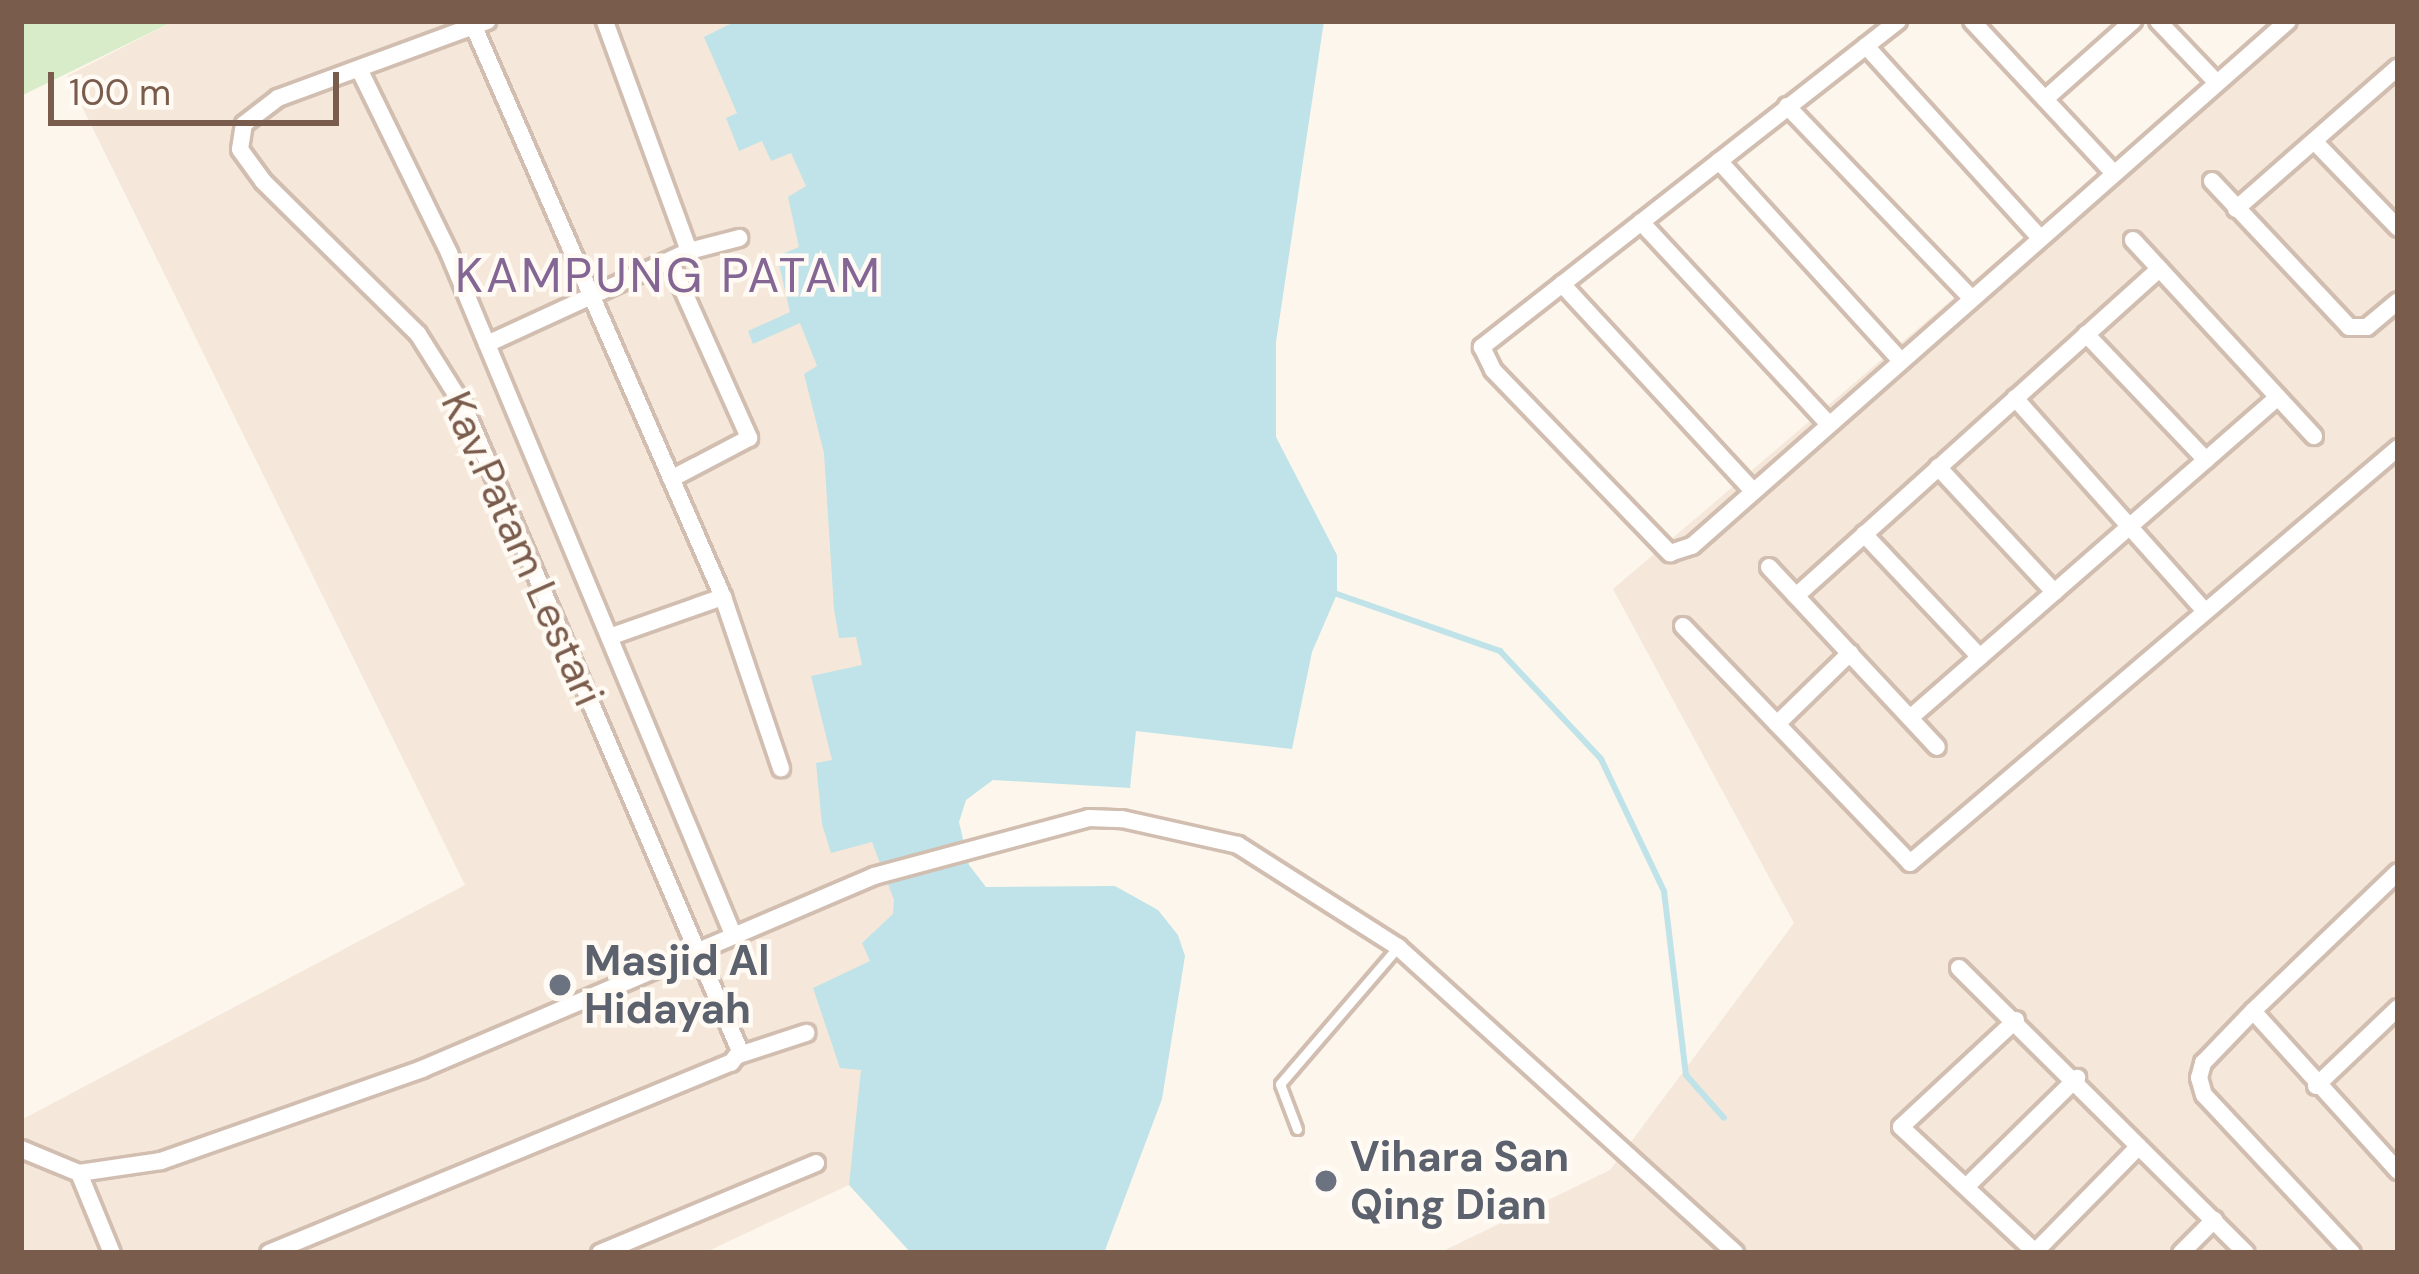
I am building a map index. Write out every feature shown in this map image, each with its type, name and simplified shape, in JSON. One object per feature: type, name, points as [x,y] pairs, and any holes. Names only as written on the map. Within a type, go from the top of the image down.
[{"type":"street","points":[[605,21],[689,251]]},
{"type":"street","points":[[1898,21],[1482,347],[1493,370],[1670,553],[1692,545],[2288,21]]},
{"type":"street","points":[[1972,21],[2112,171]]},
{"type":"street","points":[[2045,99],[2133,21]]},
{"type":"street","points":[[2158,21],[2216,82]]},
{"type":"street","points":[[480,24],[590,296],[723,597],[781,768]]},
{"type":"street","name":"Kav.Patam Lestari","points":[[480,24],[361,73],[265,105],[244,124],[240,148],[262,181],[418,334],[464,407],[697,949]]},
{"type":"street","points":[[1866,46],[2039,237]]},
{"type":"street","points":[[2236,208],[2398,67]]},
{"type":"street","name":"Kav.Patam Lestari","points":[[361,73],[488,344],[732,932]]},
{"type":"street","points":[[1787,106],[1971,298]]},
{"type":"street","points":[[2314,141],[2398,228]]},
{"type":"street","points":[[1719,160],[1901,361]]},
{"type":"street","points":[[2212,181],[2349,327],[2367,327],[2398,301]]},
{"type":"street","points":[[1641,222],[1829,424]]},
{"type":"street","points":[[488,344],[689,251],[739,238]]},
{"type":"street","points":[[2133,240],[2314,436]]},
{"type":"street","points":[[670,261],[749,434],[745,446],[670,479]]},
{"type":"street","points":[[1796,596],[2159,269]]},
{"type":"street","points":[[1562,284],[1754,491]]},
{"type":"street","points":[[2086,334],[2206,460]]},
{"type":"street","points":[[1910,718],[2278,397]]},
{"type":"street","points":[[2015,398],[2205,611]]},
{"type":"street","points":[[1683,626],[1903,861],[1916,861],[2398,448]]},
{"type":"street","points":[[1938,467],[2054,592]]},
{"type":"street","points":[[1864,534],[1980,657]]},
{"type":"street","points":[[1768,567],[1937,747]]},
{"type":"street","points":[[612,636],[723,597]]},
{"type":"street","points":[[1780,727],[1853,656]]},
{"type":"street","points":[[21,1149],[79,1173],[161,1162],[422,1069],[732,932],[874,876],[1088,818],[1122,819],[1203,831],[1274,863],[1398,947],[1736,1253]]},
{"type":"street","points":[[2352,1253],[2200,1086],[2204,1063],[2252,1011],[2398,872]]},
{"type":"street","points":[[697,949],[739,1055]]},
{"type":"street","points":[[1959,968],[2077,1078],[2246,1253]]},
{"type":"street","points":[[2316,1086],[2398,1008]]},
{"type":"street","points":[[2252,1011],[2398,1171]]},
{"type":"street","points":[[2016,1020],[1901,1127],[2035,1252],[2139,1146]]},
{"type":"street","points":[[269,1253],[739,1055],[806,1034]]},
{"type":"street","points":[[1966,1187],[2077,1078]]},
{"type":"street","points":[[2383,1156],[2398,1141]]},
{"type":"street","points":[[600,1253],[816,1163]]},
{"type":"street","points":[[79,1173],[112,1253]]},
{"type":"street","points":[[2181,1253],[2214,1220]]},
{"type":"lane","points":[[1297,1130],[1280,1084],[1398,947]]},
{"type":"shaded area","points":[[174,21],[783,21],[877,428],[897,913],[849,1185],[704,1253],[21,1253],[21,1120],[465,885],[67,76]]},
{"type":"shaded area","points":[[2278,21],[2398,21],[2398,1253],[1439,1253],[1610,1170],[1794,923],[1613,589]]},
{"type":"green space","points":[[21,21],[174,21],[21,96]]},
{"type":"water","points":[[736,21],[1324,21],[1276,342],[1276,437],[1337,555],[1337,594],[1312,652],[1292,749],[1136,731],[1130,788],[993,780],[966,800],[959,822],[969,865],[986,887],[1115,886],[1158,910],[1178,935],[1185,956],[1162,1099],[1104,1253],[911,1253],[849,1185],[861,1070],[840,1068],[813,988],[870,961],[862,943],[893,914],[894,900],[872,842],[831,853],[822,824],[816,763],[832,760],[811,676],[862,665],[856,637],[839,638],[834,609],[824,453],[804,374],[817,366],[800,323],[753,344],[748,331],[790,312],[777,256],[799,247],[788,197],[806,186],[791,153],[771,161],[762,141],[739,151],[726,118],[737,113],[704,37]]},
{"type":"waterway","points":[[1337,594],[1500,651],[1601,759],[1664,891],[1686,1075],[1724,1118]]},
{"type":"place","name":"Masjid Al Hidayah","points":[[560,985]]},
{"type":"place","name":"Vihara San Qing Dian","points":[[1326,1181]]},
{"type":"district","name":"KAMPUNG PATAM","points":[[669,276]]}]
